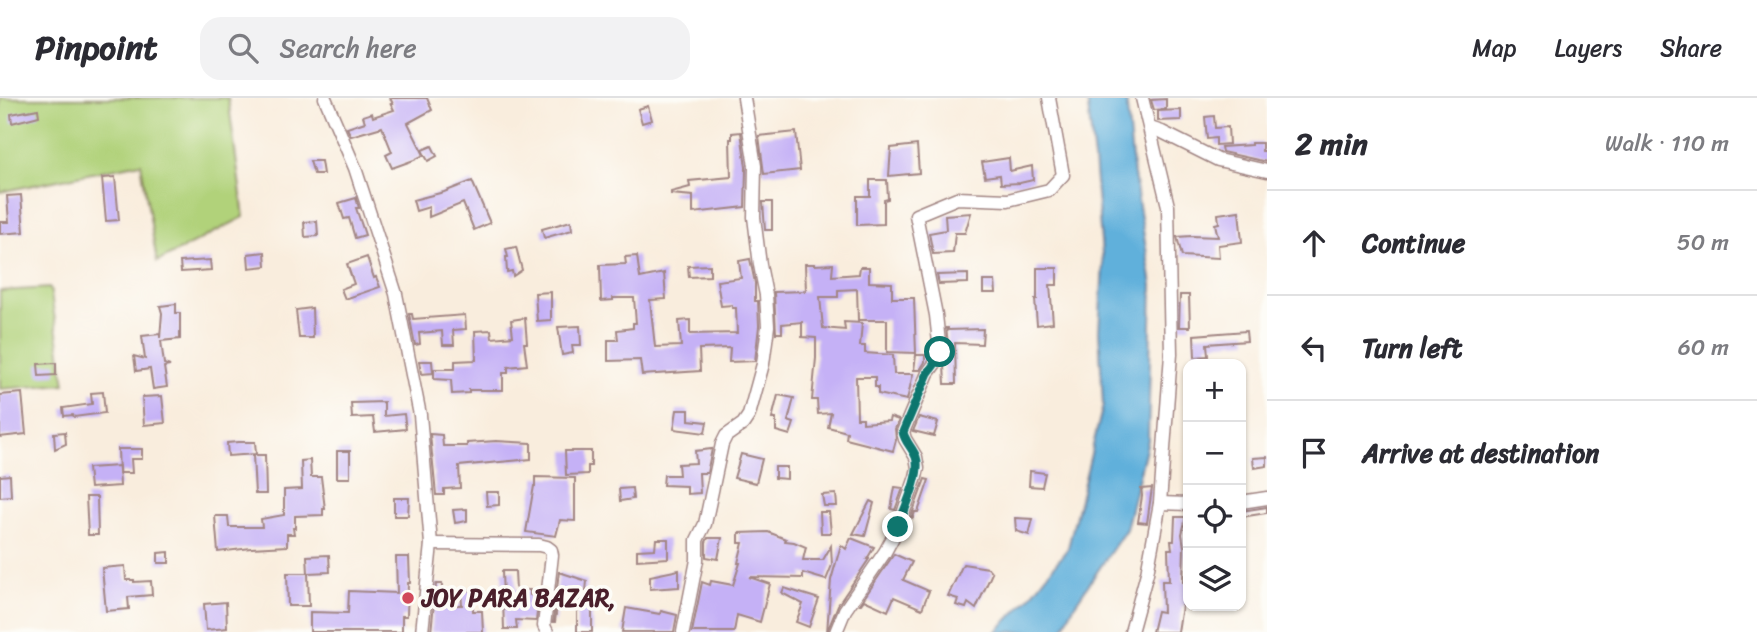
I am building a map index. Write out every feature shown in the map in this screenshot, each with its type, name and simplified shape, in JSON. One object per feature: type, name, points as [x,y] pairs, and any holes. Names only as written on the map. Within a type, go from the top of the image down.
[{"type":"street","points":[[325,98],[355,168],[396,294],[420,415],[431,544],[422,632]]},
{"type":"street","points":[[683,632],[697,560],[697,540],[705,524],[722,444],[726,436],[743,424],[749,415],[763,364],[768,326],[754,217],[755,166],[744,98]]},
{"type":"street","points":[[836,632],[845,610],[885,552],[898,527],[918,468],[916,457],[903,432],[940,352],[936,315],[916,215],[957,198],[1008,200],[1049,190],[1063,175],[1049,98]]},
{"type":"street","points":[[1131,632],[1147,573],[1160,503],[1171,354],[1168,206],[1142,98]]},
{"type":"street","points":[[1150,128],[1219,160],[1267,171]]},
{"type":"street","points":[[1246,501],[1267,498]]},
{"type":"street","points":[[1160,503],[1183,504]]},
{"type":"street","points":[[431,544],[540,545],[551,550],[544,626],[547,632]]},
{"type":"green space","points":[[0,98],[228,98],[244,217],[157,262],[141,163],[0,192]]},
{"type":"green space","points":[[50,288],[65,384],[0,389],[0,291]]},
{"type":"water","points":[[1087,98],[1126,98],[1133,169],[1152,285],[1148,440],[1126,529],[1074,606],[1061,632],[996,632],[1029,598],[1068,548],[1103,405],[1099,331],[1103,265]]},
{"type":"building","points":[[390,98],[427,98],[432,110],[408,123],[424,155],[392,168],[386,155],[392,152],[382,127],[351,136],[347,128],[365,122],[363,116],[372,113],[373,117],[394,110]]},
{"type":"building","points":[[1166,99],[1166,109],[1154,110],[1151,100]]},
{"type":"building","points":[[648,106],[652,120],[642,123],[638,109]]},
{"type":"building","points":[[38,109],[39,116],[12,123],[11,114]]},
{"type":"building","points":[[1181,110],[1181,120],[1158,121],[1158,111]]},
{"type":"building","points":[[1214,116],[1215,128],[1228,127],[1229,144],[1216,145],[1216,138],[1207,139],[1205,117]]},
{"type":"building","points":[[741,132],[746,167],[745,207],[693,213],[693,196],[671,192],[690,187],[689,181],[731,177],[730,139],[732,133]]},
{"type":"building","points":[[796,132],[800,170],[764,174],[759,136]]},
{"type":"building","points":[[1262,143],[1262,151],[1267,151],[1267,162],[1222,152],[1221,147]]},
{"type":"building","points":[[917,145],[919,173],[889,176],[891,148]]},
{"type":"building","points":[[432,146],[437,156],[428,161],[422,150]]},
{"type":"building","points":[[1009,158],[1010,171],[1032,166],[1033,180],[1001,184],[1000,175],[985,177],[982,162]]},
{"type":"building","points":[[310,161],[321,161],[323,174],[314,174]]},
{"type":"building","points":[[115,177],[119,220],[106,221],[102,178]]},
{"type":"building","points":[[870,180],[887,180],[888,199],[884,200],[884,224],[857,225],[857,196],[870,196]]},
{"type":"building","points":[[472,181],[490,223],[474,230],[463,203],[429,217],[429,207],[416,211],[413,200]]},
{"type":"building","points":[[21,195],[24,232],[0,234],[0,222],[9,222],[7,196]]},
{"type":"building","points":[[356,198],[359,208],[356,208],[365,235],[355,238],[349,218],[344,219],[339,203]]},
{"type":"building","points":[[763,202],[772,202],[772,230],[765,230]]},
{"type":"building","points":[[1239,211],[1242,242],[1218,245],[1219,258],[1182,256],[1177,237],[1218,237],[1215,224],[1219,223],[1218,214]]},
{"type":"building","points":[[971,213],[965,233],[955,233],[953,253],[933,254],[929,233],[946,230],[945,215]]},
{"type":"building","points":[[317,221],[318,236],[305,237],[304,222]]},
{"type":"building","points":[[571,221],[572,230],[544,238],[542,229]]},
{"type":"building","points":[[516,247],[522,270],[513,276],[512,271],[507,272],[506,249]]},
{"type":"building","points":[[265,252],[266,266],[249,268],[248,254]]},
{"type":"building","points":[[637,256],[640,278],[664,273],[666,299],[650,300],[655,347],[681,346],[679,321],[690,320],[690,334],[737,333],[736,308],[732,308],[732,305],[721,306],[717,281],[741,278],[739,261],[750,259],[755,283],[755,301],[758,301],[759,326],[755,361],[729,362],[730,348],[699,349],[700,371],[642,375],[640,360],[608,361],[608,340],[618,340],[617,330],[633,328],[633,323],[636,323],[634,298],[601,301],[600,265],[626,264],[625,257]]},
{"type":"building","points":[[367,257],[380,287],[345,299],[341,289],[354,284],[347,264]]},
{"type":"building","points":[[210,260],[211,270],[181,272],[180,262]]},
{"type":"building","points":[[805,264],[833,264],[832,276],[859,274],[860,267],[869,267],[869,282],[892,283],[892,298],[914,298],[916,353],[887,352],[887,320],[858,320],[857,289],[838,290],[838,297],[820,297],[823,328],[845,330],[844,322],[862,323],[860,346],[865,346],[865,353],[893,355],[894,374],[913,374],[907,400],[878,394],[875,377],[856,377],[857,418],[863,418],[863,423],[889,421],[890,417],[899,420],[895,429],[893,451],[846,439],[847,432],[828,427],[831,413],[818,414],[817,400],[812,400],[816,338],[802,337],[802,322],[782,324],[782,333],[776,333],[774,292],[806,291]]},
{"type":"building","points":[[710,265],[710,276],[689,277],[688,266]]},
{"type":"building","points":[[1037,268],[1057,268],[1057,285],[1050,285],[1053,323],[1037,325]]},
{"type":"building","points":[[968,274],[968,283],[939,284],[937,275]]},
{"type":"building","points":[[983,281],[995,281],[996,293],[983,293]]},
{"type":"building","points":[[551,292],[551,320],[537,321],[535,293]]},
{"type":"building","points":[[1180,295],[1189,295],[1190,327],[1179,327]]},
{"type":"building","points":[[176,304],[176,313],[180,313],[180,339],[161,341],[164,364],[170,366],[164,367],[167,387],[153,389],[150,369],[136,371],[134,356],[145,359],[142,336],[160,334],[160,338],[162,313],[160,306]]},
{"type":"building","points":[[312,308],[313,338],[299,338],[296,310]]},
{"type":"building","points":[[409,314],[412,314],[413,319],[465,315],[466,329],[453,330],[454,345],[443,345],[442,331],[419,333],[420,344],[415,345]]},
{"type":"building","points":[[525,318],[527,365],[508,367],[508,373],[503,373],[503,390],[469,390],[469,393],[452,394],[451,380],[434,379],[434,369],[455,369],[455,361],[476,360],[475,331],[491,330],[492,338],[513,336],[511,320]]},
{"type":"building","points":[[580,326],[581,345],[572,345],[573,353],[562,355],[558,327]]},
{"type":"building","points":[[946,328],[983,329],[982,344],[955,343],[956,384],[945,384],[944,365],[949,351]]},
{"type":"building","points":[[1246,331],[1247,341],[1207,344],[1208,356],[1195,357],[1194,335]]},
{"type":"building","points":[[916,355],[925,355],[925,362],[920,370],[914,370]]},
{"type":"building","points":[[419,361],[432,361],[433,373],[421,374]]},
{"type":"building","points":[[56,363],[56,375],[39,376],[38,364]]},
{"type":"building","points":[[103,392],[105,413],[64,416],[63,408],[92,404],[91,393]]},
{"type":"building","points":[[22,393],[26,434],[0,437],[0,395]]},
{"type":"building","points":[[778,395],[794,398],[788,421],[794,423],[790,435],[776,431],[776,419],[772,419]]},
{"type":"building","points":[[162,396],[165,423],[144,425],[142,397]]},
{"type":"building","points":[[384,402],[384,416],[404,414],[406,429],[375,432],[373,417],[352,418],[351,403]]},
{"type":"building","points":[[677,410],[689,410],[689,420],[707,422],[705,433],[674,429]]},
{"type":"building","points":[[919,417],[938,422],[934,436],[913,431]]},
{"type":"building","points":[[65,432],[66,444],[55,449],[54,433]]},
{"type":"building","points":[[430,434],[442,435],[443,446],[467,446],[467,443],[496,441],[531,443],[531,459],[459,466],[460,488],[444,489],[444,495],[436,495]]},
{"type":"building","points":[[255,442],[256,454],[228,456],[227,443]]},
{"type":"building","points":[[118,449],[142,449],[142,459],[131,459],[132,473],[119,473]]},
{"type":"building","points":[[712,449],[707,473],[699,473],[700,493],[687,494],[687,486],[663,485],[664,475],[679,475],[678,464],[696,463],[695,451]]},
{"type":"building","points":[[337,451],[350,451],[350,478],[337,478]]},
{"type":"building","points":[[565,451],[591,451],[588,474],[566,475]]},
{"type":"building","points":[[741,454],[762,459],[756,483],[734,478]]},
{"type":"building","points":[[253,455],[265,455],[266,494],[255,494]]},
{"type":"building","points":[[1267,457],[1267,466],[1254,468],[1253,458]]},
{"type":"building","points":[[310,460],[311,477],[321,477],[325,509],[323,515],[295,516],[294,534],[287,534],[287,546],[218,552],[215,516],[228,516],[229,527],[262,527],[261,519],[284,515],[284,490],[302,489],[301,461]]},
{"type":"building","points":[[119,466],[120,486],[90,488],[88,468]]},
{"type":"building","points":[[775,467],[787,467],[787,479],[775,478]]},
{"type":"building","points":[[1030,471],[1045,473],[1042,487],[1029,486]]},
{"type":"building","points":[[10,475],[11,496],[0,497],[0,476]]},
{"type":"building","points":[[535,477],[575,478],[575,521],[560,520],[556,536],[526,532]]},
{"type":"building","points":[[925,479],[929,480],[918,512],[915,512],[913,518],[911,517]]},
{"type":"building","points":[[895,487],[903,488],[895,510],[891,509]]},
{"type":"building","points":[[632,488],[633,499],[620,501],[619,489]]},
{"type":"building","points":[[1152,488],[1147,523],[1138,522],[1141,489]]},
{"type":"building","points":[[486,492],[499,492],[499,505],[487,506]]},
{"type":"building","points":[[836,494],[837,506],[824,506],[822,495]]},
{"type":"building","points":[[86,497],[97,497],[98,535],[88,535]]},
{"type":"building","points":[[394,498],[409,498],[408,516],[394,516]]},
{"type":"building","points":[[870,501],[874,503],[865,536],[853,534]]},
{"type":"building","points":[[1267,507],[1267,513],[1246,516],[1246,510]]},
{"type":"building","points":[[467,509],[467,521],[455,523],[453,510]]},
{"type":"building","points":[[820,512],[829,512],[831,533],[821,533]]},
{"type":"building","points":[[1175,517],[1183,517],[1183,606],[1178,632],[1152,632],[1157,611],[1163,612],[1162,581],[1169,581],[1168,549],[1172,549],[1171,541],[1174,541]]},
{"type":"building","points":[[1015,518],[1033,519],[1029,535],[1016,531]]},
{"type":"building","points":[[768,532],[786,539],[785,541],[806,547],[803,560],[823,560],[831,546],[832,565],[826,580],[803,573],[803,578],[749,577],[770,584],[760,622],[737,615],[734,632],[692,632],[702,582],[710,585],[711,581],[733,585],[743,543],[739,543],[739,533]]},
{"type":"building","points":[[708,538],[722,538],[718,559],[706,557]]},
{"type":"building","points":[[851,538],[874,547],[838,605],[827,632],[831,580],[841,545],[846,549]]},
{"type":"building","points":[[656,539],[668,539],[668,558],[637,560],[637,550],[655,549]]},
{"type":"building","points":[[169,552],[169,563],[158,563],[158,553]]},
{"type":"building","points":[[894,554],[912,562],[903,580],[929,591],[922,609],[894,597],[888,611],[864,600],[860,604]]},
{"type":"building","points":[[329,555],[330,572],[308,573],[307,556]]},
{"type":"building","points":[[396,557],[409,557],[407,616],[402,616],[402,632],[310,632],[310,612],[348,613],[349,591],[397,593]]},
{"type":"building","points":[[963,564],[988,568],[992,573],[976,609],[968,603],[966,608],[956,605],[958,599],[948,596]]},
{"type":"building","points":[[125,566],[126,580],[151,581],[152,595],[128,597],[129,609],[106,611],[102,568]]},
{"type":"building","points":[[679,570],[679,587],[650,589],[650,576]]},
{"type":"building","points":[[502,571],[515,571],[516,590],[530,590],[530,595],[539,595],[536,621],[516,620],[517,629],[504,629]]},
{"type":"building","points":[[559,571],[587,581],[586,591],[577,590],[577,593],[559,590],[553,622]]},
{"type":"building","points":[[287,573],[308,573],[309,606],[288,606]]},
{"type":"building","points":[[436,584],[442,584],[441,605],[462,605],[461,591],[472,590],[473,611],[482,611],[483,632],[431,632]]},
{"type":"building","points":[[784,588],[819,599],[809,627],[796,622],[803,604],[782,593]]},
{"type":"building","points":[[577,600],[592,602],[592,632],[577,632]]},
{"type":"building","points":[[226,602],[227,628],[206,630],[204,604]]},
{"type":"building","points":[[626,608],[677,615],[674,632],[622,632]]},
{"type":"place","name":"JOY PARA BAZAR,","points":[[408,598]]},
{"type":"route","points":[[898,527],[918,468],[916,457],[903,432],[940,352]]}]
